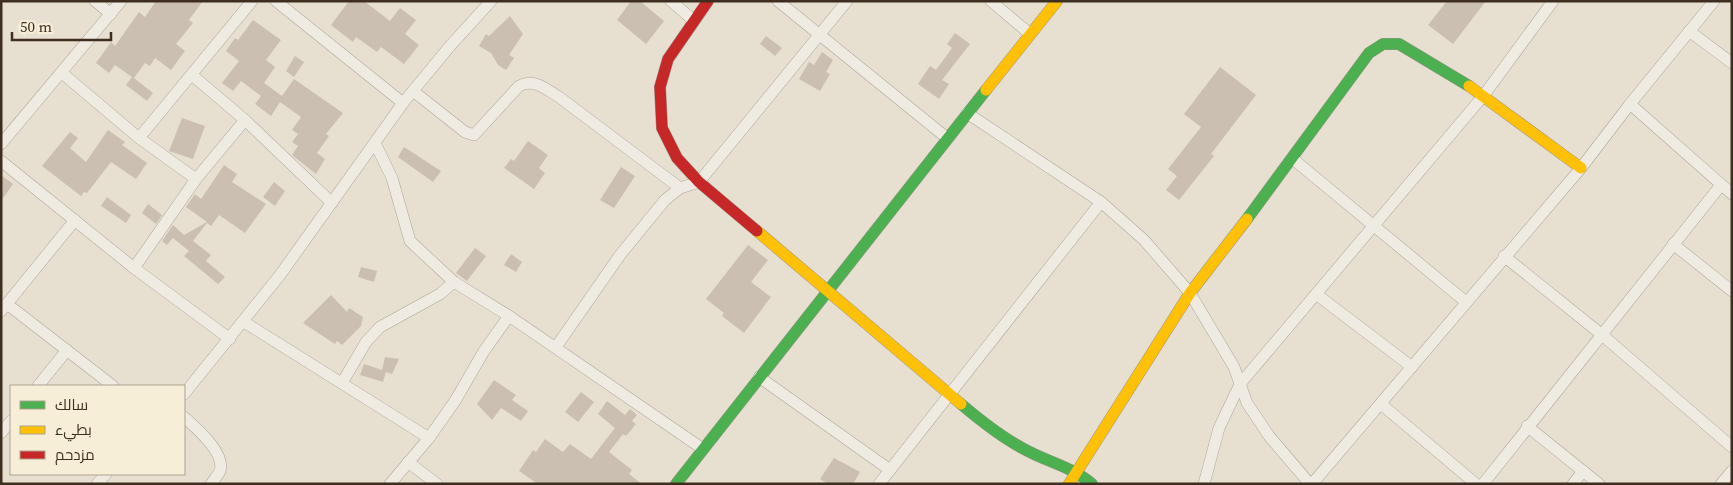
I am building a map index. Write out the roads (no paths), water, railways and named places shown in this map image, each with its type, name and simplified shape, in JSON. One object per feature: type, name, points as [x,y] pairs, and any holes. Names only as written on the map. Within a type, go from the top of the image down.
[{"type":"main road","points":[[708,1],[693,20],[668,59],[660,87],[662,128],[677,158],[699,182],[990,428],[1025,450],[1078,472],[1092,484]]},
{"type":"main road","points":[[676,484],[1057,1]]},
{"type":"main road","points":[[1069,484],[1190,293],[1293,159],[1369,53],[1383,44],[1399,44],[1484,95],[1581,168]]},
{"type":"street","points":[[95,1],[111,14]]},
{"type":"street","points":[[1,144],[122,1]]},
{"type":"street","points":[[139,138],[252,1]]},
{"type":"street","points":[[276,1],[403,104]]},
{"type":"street","points":[[185,393],[244,322],[413,91],[491,1]]},
{"type":"street","points":[[671,1],[693,20]]},
{"type":"street","points":[[778,1],[948,138]]},
{"type":"street","points":[[556,347],[620,255],[665,200],[680,188],[699,182],[847,1]]},
{"type":"street","points":[[991,1],[1030,34]]},
{"type":"street","points":[[1204,484],[1219,428],[1240,384],[1484,95],[1552,1]]},
{"type":"street","points":[[967,113],[1101,202],[1144,240],[1190,293],[1234,367],[1247,403],[1269,436],[1311,484],[1581,168],[1630,104],[1714,1]]},
{"type":"street","points":[[1690,31],[1732,63]]},
{"type":"street","points":[[62,73],[139,138],[196,179]]},
{"type":"street","points":[[192,76],[245,120],[332,203]]},
{"type":"street","points":[[413,91],[465,132],[474,135],[519,86],[526,83],[538,84],[559,97],[680,188]]},
{"type":"street","points":[[1630,104],[1732,194]]},
{"type":"street","points":[[134,268],[196,179],[245,120]]},
{"type":"street","points":[[375,143],[392,178],[410,241],[454,282],[556,347],[703,449]]},
{"type":"street","points":[[1293,159],[1466,302]]},
{"type":"street","points":[[1,161],[134,268],[230,338]]},
{"type":"street","points":[[1483,484],[1527,426],[1721,184]]},
{"type":"street","points":[[879,484],[1101,202]]},
{"type":"street","points":[[75,220],[4,307],[67,350],[112,385]]},
{"type":"street","points":[[1674,244],[1732,291]]},
{"type":"street","points":[[1504,256],[1601,334],[1732,447]]},
{"type":"street","points":[[342,383],[366,342],[380,327],[440,294],[454,282]]},
{"type":"street","points":[[1316,294],[1412,367]]},
{"type":"street","points":[[390,484],[429,438],[455,401],[484,351],[509,316]]},
{"type":"street","points":[[244,322],[429,438]]},
{"type":"street","points":[[39,385],[67,350]]},
{"type":"street","points":[[759,377],[890,470]]},
{"type":"street","points":[[1381,404],[1476,484]]},
{"type":"street","points":[[185,418],[202,434],[220,459],[220,470],[211,484]]},
{"type":"street","points":[[1,433],[10,421]]},
{"type":"street","points":[[1527,426],[1599,484]]},
{"type":"street","points":[[408,462],[437,484]]},
{"type":"street","points":[[1573,484],[1583,471]]},
{"type":"street","points":[[1721,484],[1732,471]]}]
